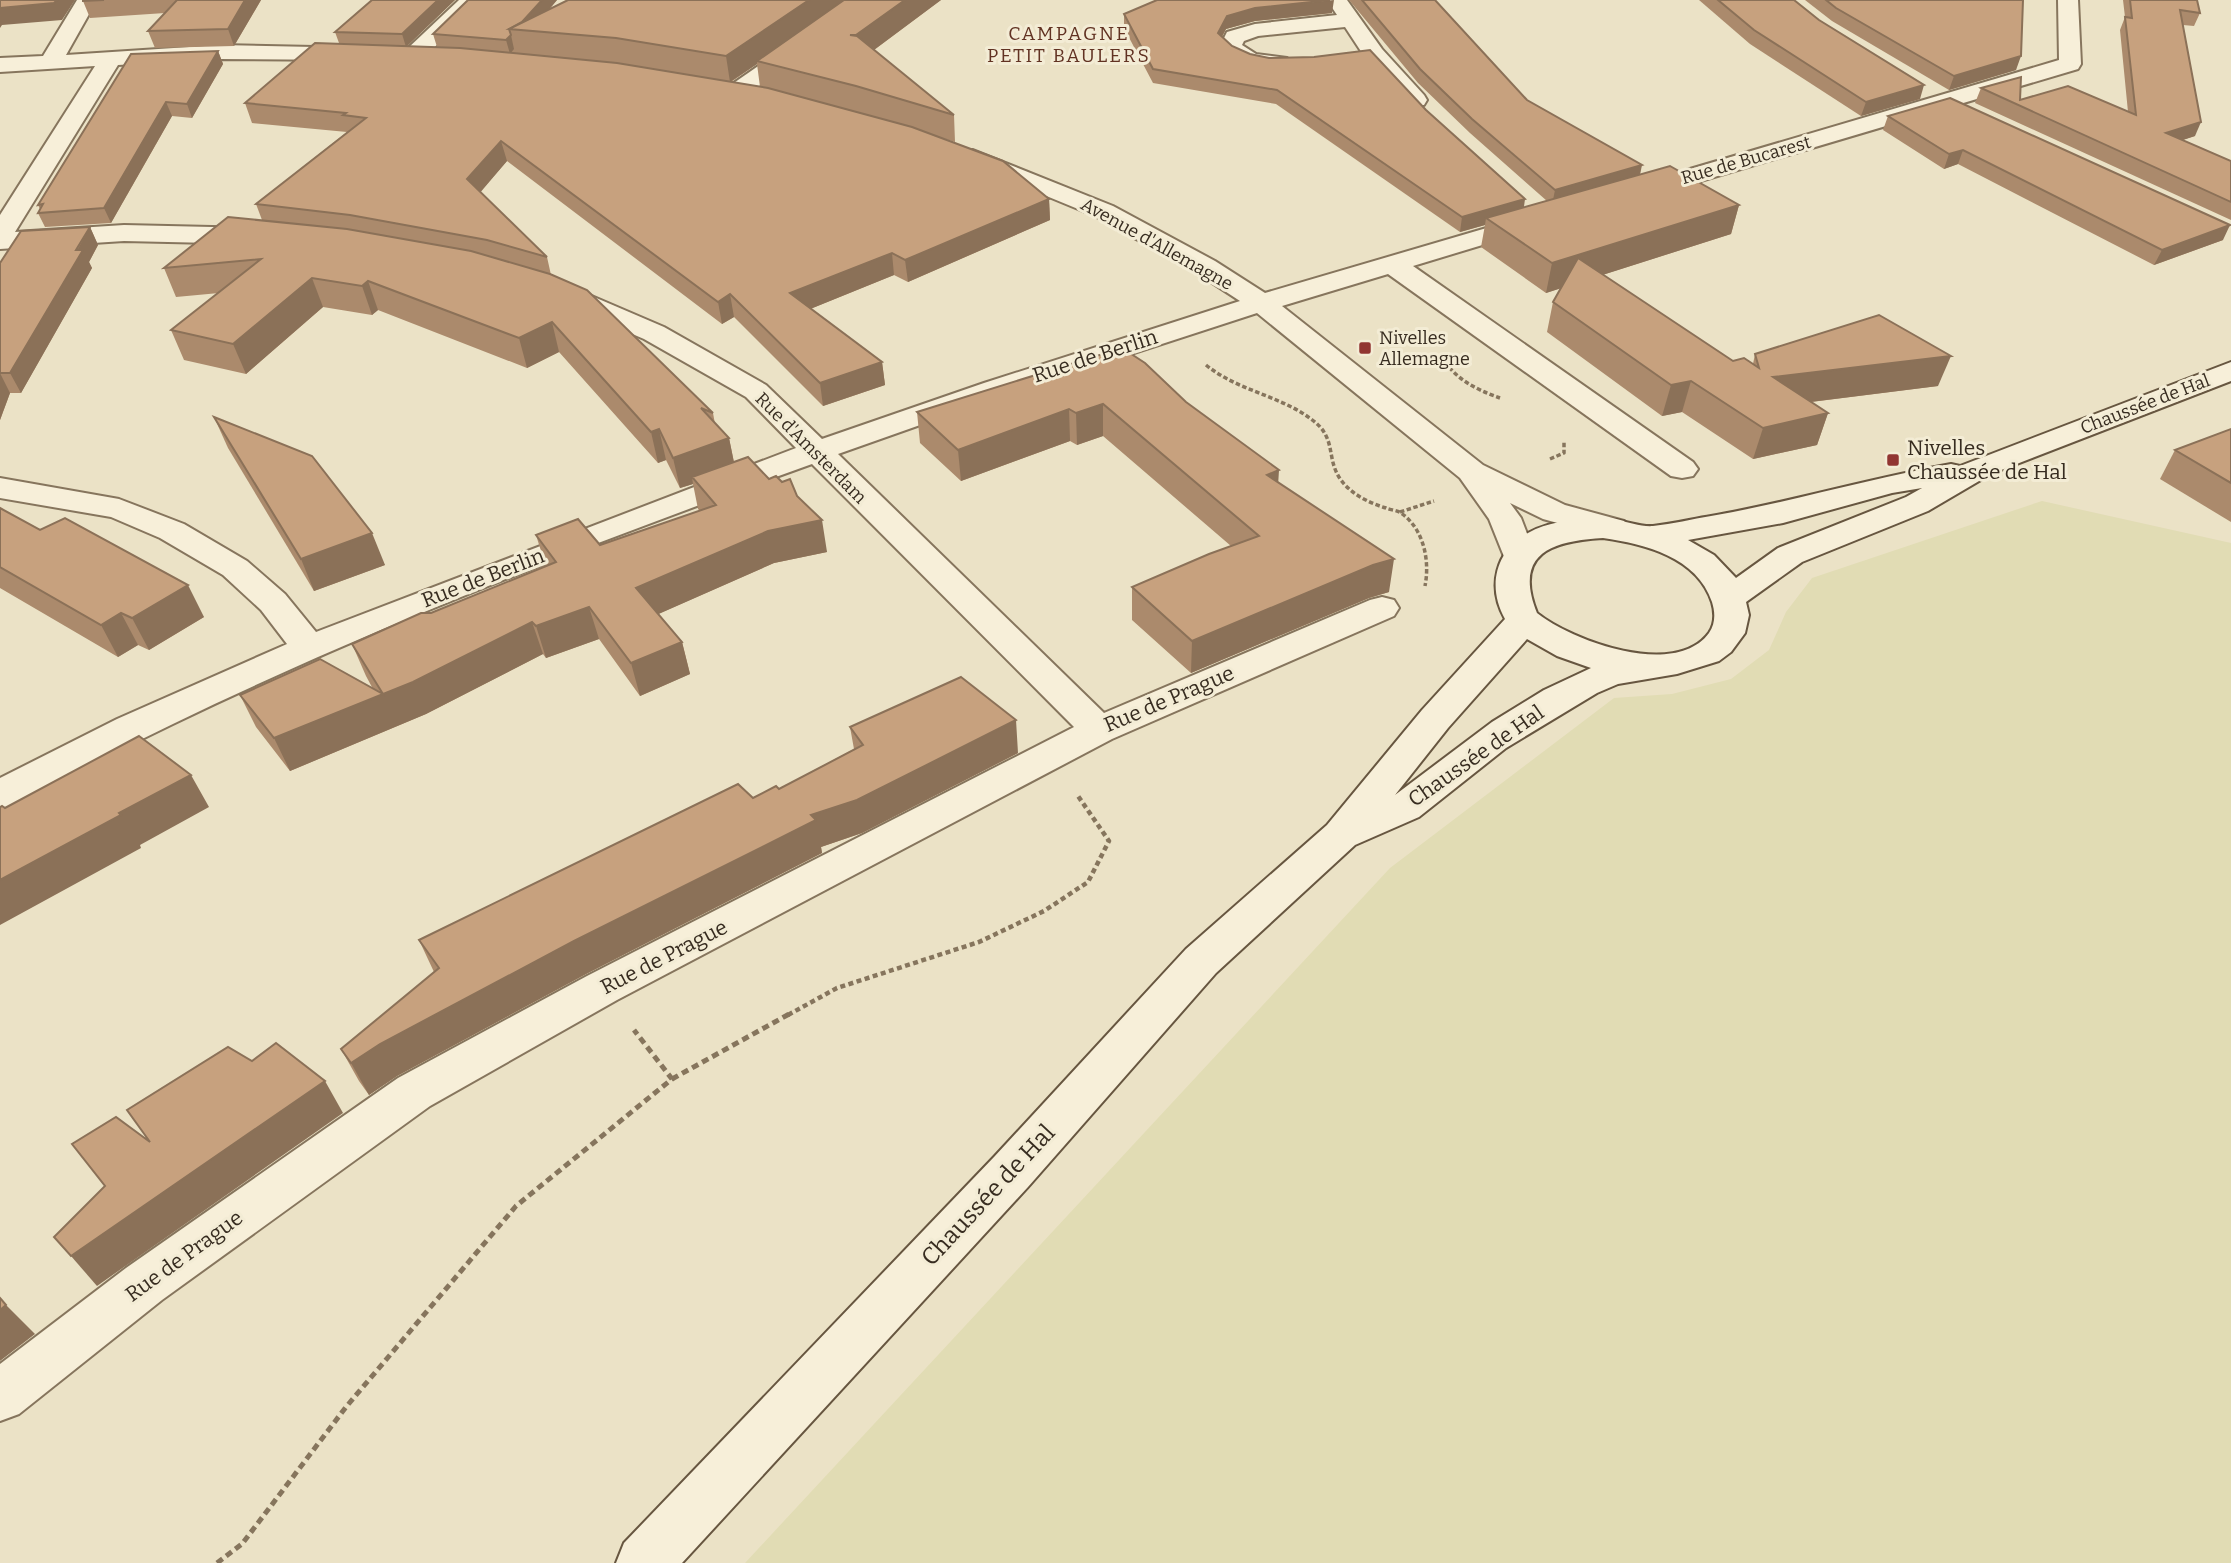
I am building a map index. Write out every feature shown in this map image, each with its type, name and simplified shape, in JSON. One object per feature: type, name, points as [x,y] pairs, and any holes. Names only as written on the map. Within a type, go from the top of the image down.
[{"type":"street","points":[[51,61],[87,0]]},
{"type":"street","points":[[415,54],[471,0]]},
{"type":"street","points":[[736,92],[867,0]]},
{"type":"street","points":[[1337,0],[1374,54],[1428,112]]},
{"type":"street","name":"Rue de Bucarest","points":[[1614,199],[2070,64],[2068,0]]},
{"type":"street","points":[[1306,61],[1253,61],[1237,54],[1231,46],[1235,37],[1255,30],[1350,20]]},
{"type":"street","points":[[0,65],[220,52],[442,56]]},
{"type":"street","points":[[1347,57],[1374,54]]},
{"type":"street","points":[[0,235],[112,57]]},
{"type":"street","points":[[1917,86],[1974,113]]},
{"type":"street","points":[[709,87],[760,97]]},
{"type":"street","name":"Avenue d'Allemagne","points":[[946,147],[1104,211],[1206,267],[1261,303],[1472,472],[1553,512],[1612,528]]},
{"type":"street","points":[[1261,303],[1554,216],[1527,201]]},
{"type":"street","points":[[0,241],[124,233],[251,235],[291,240]]},
{"type":"street","points":[[1392,264],[1682,469]]},
{"type":"street","name":"Rue d'Amsterdam","points":[[532,285],[568,295],[654,333],[756,391],[1098,730]]},
{"type":"street","name":"Rue de Berlin","points":[[0,795],[71,755],[308,646],[610,528],[815,452],[1060,367],[1261,303]]},
{"type":"street","name":"Chaussée de Hal","points":[[1731,597],[1790,555],[1917,504],[1980,467],[2231,371]]},
{"type":"street","name":"Chaussée de Hal","points":[[1652,536],[1783,513],[1889,484],[1980,467]]},
{"type":"street","name":"Avenue d'Allemagne","points":[[1472,472],[1505,518],[1519,557]]},
{"type":"street","points":[[0,488],[119,509],[172,531],[235,568],[273,602],[308,646]]},
{"type":"street","name":"Chaussée de Hal","points":[[1340,835],[1406,806],[1494,739],[1600,677],[1690,659],[1719,644],[1733,622],[1731,597],[1715,572],[1688,551],[1652,536],[1612,528],[1573,530],[1541,540],[1519,557]]},
{"type":"street","points":[[1519,557],[1510,579],[1523,621]]},
{"type":"street","name":"Rue de Prague","points":[[0,1396],[144,1284],[414,1092],[603,988],[1098,730],[1382,608]]},
{"type":"street","name":"Chaussée de Hal","points":[[644,1563],[1011,1172],[1201,961],[1340,835],[1435,719],[1523,621],[1567,649],[1608,662],[1652,666]]},
{"type":"path","points":[[1176,330],[1208,368],[1224,380],[1286,404],[1308,418],[1326,433],[1334,454],[1336,473],[1342,482],[1360,496],[1384,509],[1400,512],[1407,519],[1424,544],[1430,567],[1424,592],[1406,602],[1382,608]]},
{"type":"path","points":[[217,1563],[242,1545],[346,1406],[516,1206],[672,1079],[837,988],[979,942],[1044,911],[1088,882],[1109,841],[1050,757]]},
{"type":"path","points":[[603,988],[672,1079]]},
{"type":"shaded area","points":[[2042,501],[2231,543],[2231,1563],[745,1563],[1390,868],[1614,698],[1672,694],[1731,679],[1769,650],[1786,612],[1812,578]]},
{"type":"building","points":[[0,0],[57,0],[54,3],[0,8]]},
{"type":"building","points":[[177,0],[245,0],[228,29],[148,31]]},
{"type":"building","points":[[372,0],[438,0],[402,34],[335,32]]},
{"type":"building","points":[[468,0],[542,0],[522,22],[509,29],[511,35],[506,40],[433,34]]},
{"type":"building","points":[[568,0],[809,0],[726,56],[616,38],[509,29]]},
{"type":"building","points":[[844,0],[905,0],[856,35],[850,35],[857,36],[954,115],[757,61]]},
{"type":"building","points":[[1157,0],[1330,0],[1255,8],[1227,16],[1218,33],[1232,46],[1269,58],[1314,57],[1370,50],[1426,110],[1525,199],[1462,217],[1277,90],[1153,69],[1124,14]]},
{"type":"building","points":[[1362,0],[1435,0],[1527,100],[1642,165],[1555,190],[1472,119],[1420,69]]},
{"type":"building","points":[[1718,0],[1794,0],[1819,20],[1924,85],[1866,102],[1754,30]]},
{"type":"building","points":[[1826,0],[2023,0],[2021,56],[1954,76]]},
{"type":"building","points":[[2130,0],[2197,0],[2200,13],[2180,10],[2201,122],[2166,133],[2231,161],[2231,202],[1981,88],[2021,77],[2020,100],[2068,86],[2136,115],[2125,17],[2132,18]]},
{"type":"building","points":[[315,43],[460,48],[617,63],[768,88],[912,127],[1003,161],[1049,199],[905,260],[892,253],[790,293],[882,362],[820,383],[730,294],[718,302],[501,141],[467,179],[547,257],[487,240],[350,215],[256,204],[366,118],[343,115],[346,113],[245,103]]},
{"type":"building","points":[[218,51],[187,104],[166,102],[104,208],[38,213],[43,204],[38,205],[131,54]]},
{"type":"building","points":[[1950,98],[2230,225],[2162,250],[1963,150],[1949,154],[1888,116]]},
{"type":"building","points":[[1670,166],[1739,205],[1552,263],[1486,218]]},
{"type":"building","points":[[228,217],[347,229],[471,251],[550,274],[587,290],[713,413],[701,408],[729,438],[673,458],[659,429],[651,432],[552,322],[519,338],[368,281],[362,286],[312,278],[233,344],[171,330],[261,259],[164,268]]},
{"type":"building","points":[[90,227],[76,250],[83,250],[10,373],[0,373],[0,263],[21,231]]},
{"type":"building","points":[[1578,258],[1733,361],[1744,358],[1759,368],[1755,354],[1879,315],[1951,356],[1773,377],[1828,413],[1763,428],[1691,381],[1671,385],[1553,302]]},
{"type":"building","points":[[1122,348],[1145,363],[1186,402],[1279,470],[1267,475],[1394,559],[1373,565],[1192,641],[1132,587],[1259,536],[1103,404],[1076,413],[1069,409],[958,450],[917,412]]},
{"type":"building","points":[[214,417],[312,456],[372,533],[301,559]]},
{"type":"building","points":[[2231,429],[2231,483],[2175,450]]},
{"type":"building","points":[[748,457],[769,479],[776,476],[782,482],[790,479],[797,496],[822,520],[768,531],[636,588],[682,642],[631,663],[589,607],[536,626],[532,622],[413,682],[274,738],[240,695],[320,659],[383,694],[352,644],[421,613],[431,613],[556,562],[536,535],[578,519],[600,545],[716,505],[692,477]]},
{"type":"building","points":[[0,508],[40,530],[65,518],[188,585],[132,618],[121,613],[101,625],[0,567]]},
{"type":"building","points":[[961,677],[1016,720],[857,800],[811,815],[816,820],[574,941],[380,1044],[351,1063],[341,1049],[439,968],[419,940],[738,784],[753,798],[776,786],[779,789],[863,745],[850,727]]},
{"type":"building","points":[[139,736],[191,775],[0,880],[0,807],[5,808]]},
{"type":"building","points":[[276,1043],[325,1081],[71,1256],[54,1237],[105,1186],[72,1144],[116,1117],[150,1142],[127,1110],[228,1047],[252,1061]]},
{"type":"building","points":[[0,1298],[6,1305],[0,1310]]},
{"type":"place","name":"Nivelles Allemagne","points":[[1365,348]]},
{"type":"place","name":"Nivelles Chaussée de Hal","points":[[1893,460]]},
{"type":"district","name":"CAMPAGNE PETIT BAULERS","points":[[1069,44]]}]
